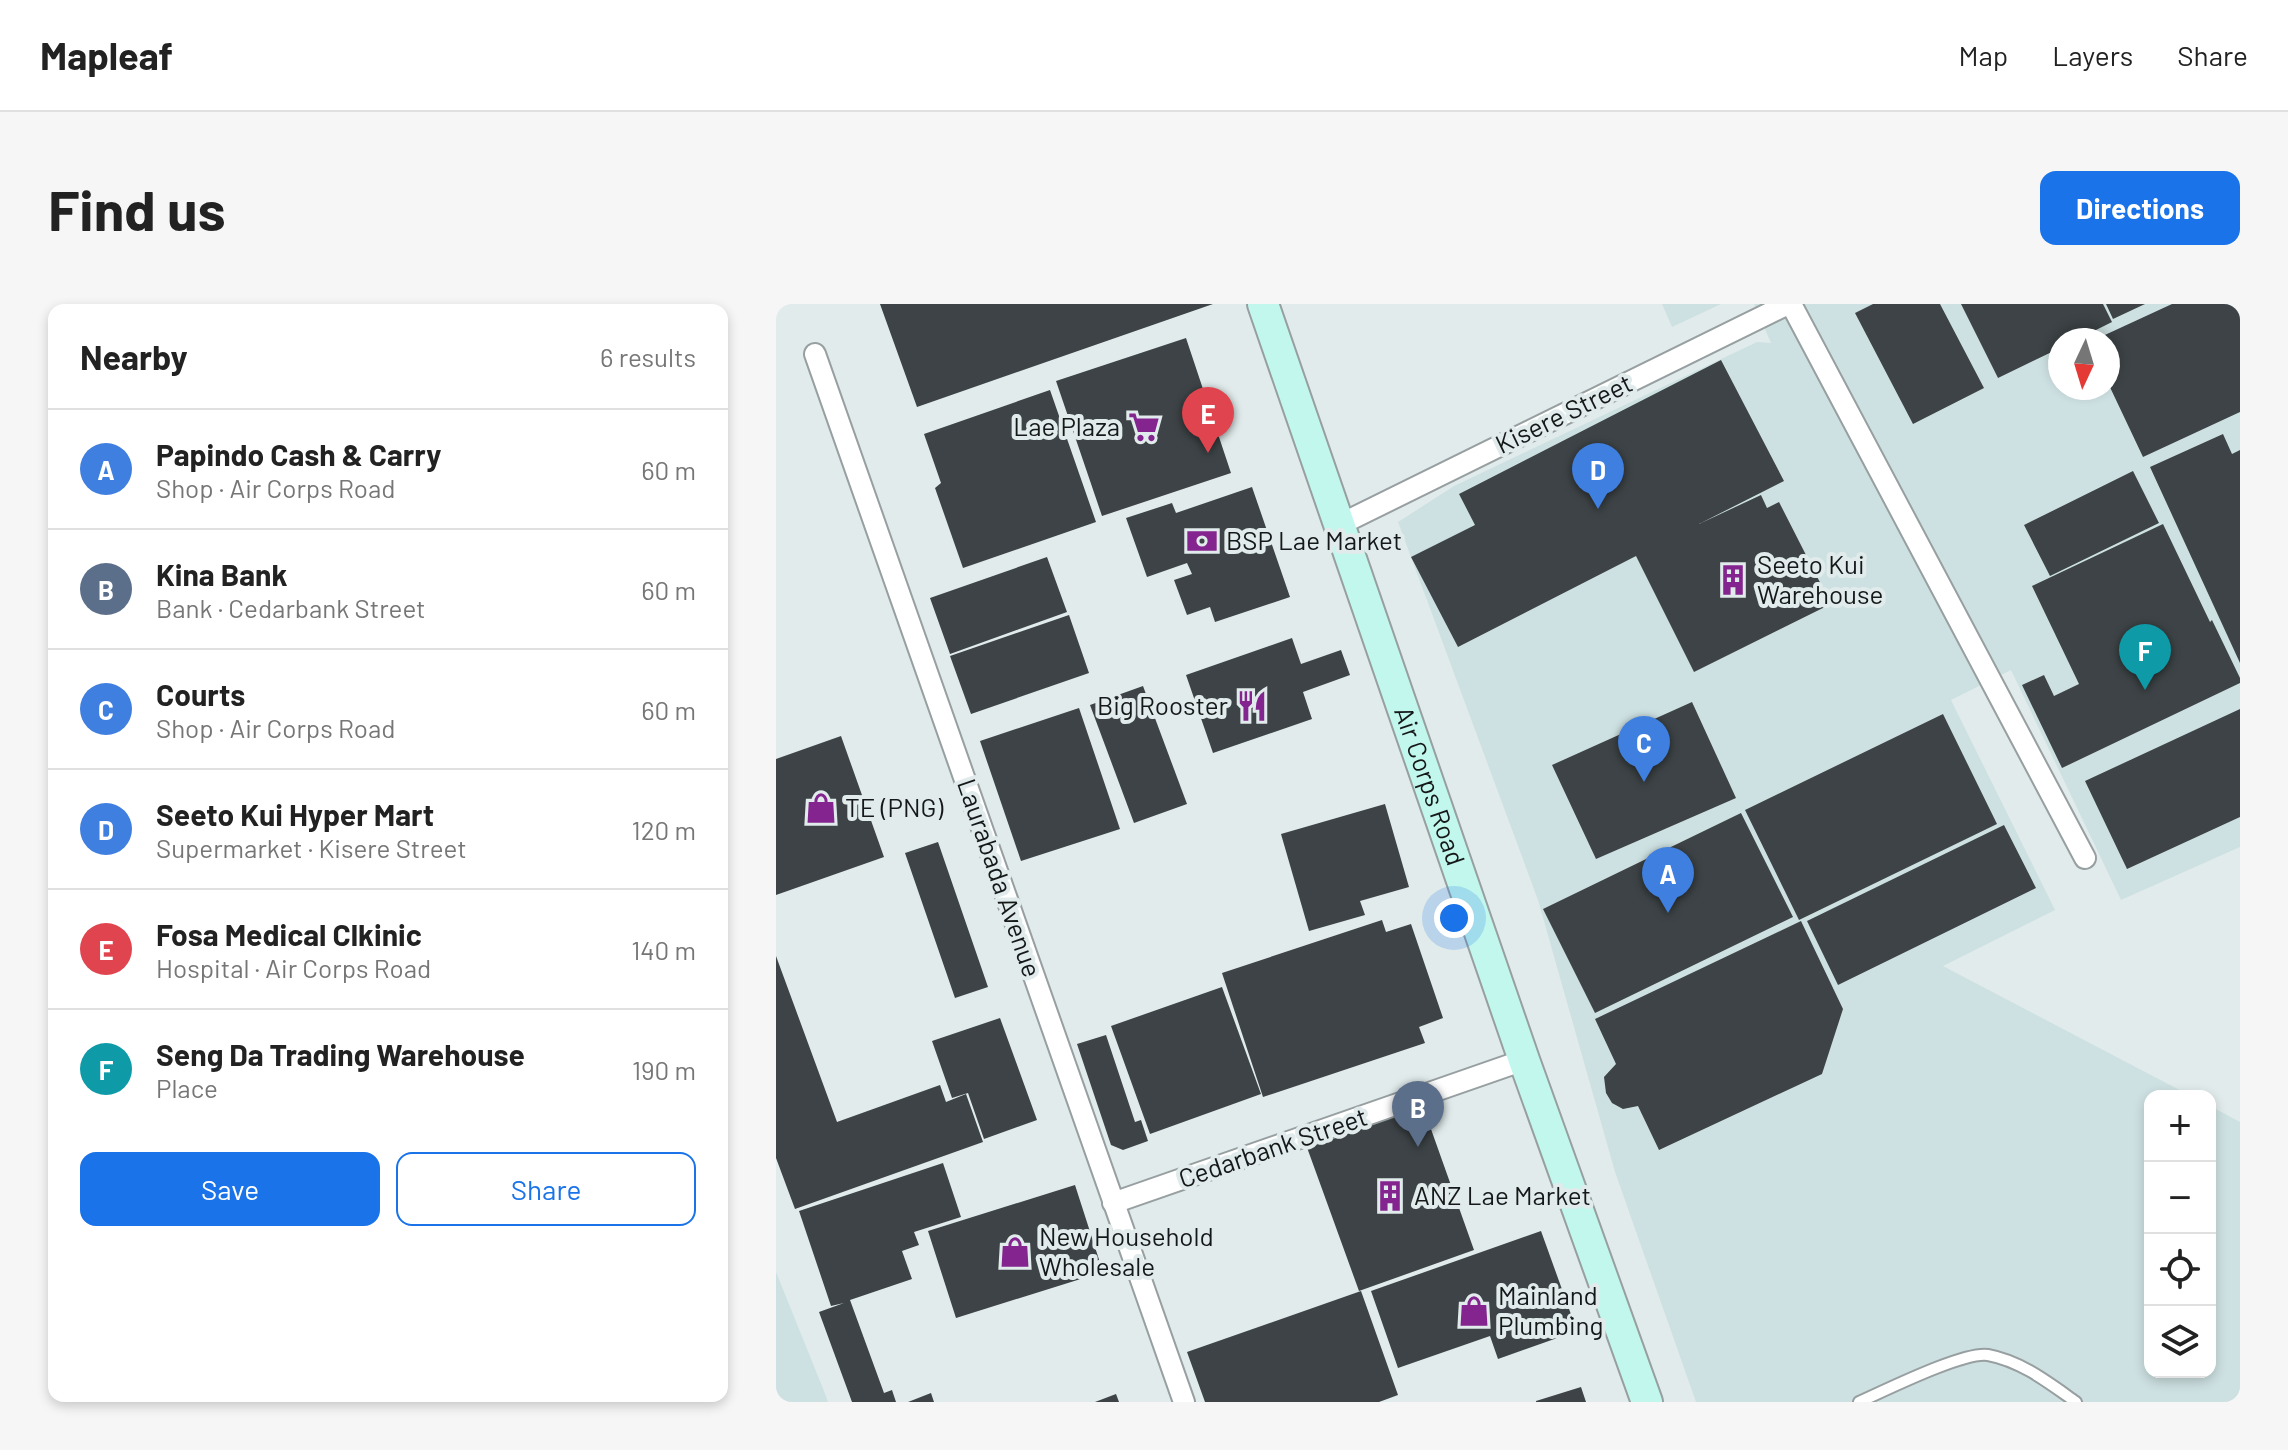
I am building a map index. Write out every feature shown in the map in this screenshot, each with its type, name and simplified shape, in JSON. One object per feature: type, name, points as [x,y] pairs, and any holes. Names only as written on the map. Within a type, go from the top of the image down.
[{"type":"street","name":"Air Corps Road","points":[[1263,304],[1524,1060],[1647,1402]]},
{"type":"street","name":"Kisere Street","points":[[1339,525],[1790,304]]},
{"type":"street","points":[[1790,304],[2085,858]]},
{"type":"street","name":"Laurabada Avenue","points":[[815,354],[1184,1402]]},
{"type":"street","name":"Cedarbank Street","points":[[1113,1203],[1524,1060]]},
{"type":"lane","points":[[1859,1402],[1951,1363],[1986,1354],[2032,1370],[2076,1402]]},
{"type":"shaded area","points":[[1662,304],[1721,304],[1672,327]]},
{"type":"shaded area","points":[[1754,304],[2240,304],[2240,847],[2121,900],[2011,670],[1951,700],[2055,910],[1943,966],[2180,1090],[2144,1090],[2144,1378],[2216,1378],[2216,1109],[2240,1122],[2240,1402],[1696,1402],[1615,1172],[1538,900],[1398,522],[1454,486],[1757,342],[1771,343]]},
{"type":"shaded area","points":[[776,1272],[824,1391],[828,1402],[776,1402]]},
{"type":"building","points":[[880,304],[1213,304],[917,407]]},
{"type":"building","points":[[1873,304],[1940,304],[1984,388],[1913,424],[1855,313]]},
{"type":"building","points":[[1961,304],[2103,304],[2112,322],[2100,328],[2048,328],[2048,354],[1998,378]]},
{"type":"building","points":[[2106,304],[2145,304],[2113,319]]},
{"type":"building","points":[[2172,304],[2240,304],[2240,412],[2143,457],[2116,400],[2120,400],[2120,328]]},
{"type":"building","name":"Lae Plaza","points":[[1186,338],[1231,473],[1102,516],[1056,381]]},
{"type":"building","points":[[1721,360],[1784,481],[1699,524],[1761,495],[1767,508],[1779,502],[1831,604],[1694,672],[1636,556],[1458,647],[1411,557],[1475,525],[1459,494]]},
{"type":"building","points":[[1050,390],[1096,522],[963,568],[935,488],[941,483],[924,434]]},
{"type":"building","points":[[2223,434],[2232,454],[2240,450],[2240,663],[2150,467]]},
{"type":"building","points":[[2133,471],[2159,523],[2050,576],[2024,525]]},
{"type":"building","name":"BSP Lae Market","points":[[1252,487],[1290,597],[1215,622],[1210,607],[1187,615],[1174,580],[1192,574],[1187,563],[1147,577],[1126,518],[1172,503],[1176,513]]},
{"type":"building","points":[[2163,524],[2240,683],[2062,768],[2022,685],[2044,675],[2054,696],[2079,684],[2032,586]]},
{"type":"building","points":[[1047,557],[1067,612],[950,654],[930,598]]},
{"type":"building","points":[[1069,615],[1089,673],[971,714],[950,656]]},
{"type":"building","name":"Big Rooster","points":[[1292,638],[1301,664],[1341,650],[1350,675],[1303,692],[1312,719],[1213,753],[1186,675]]},
{"type":"building","points":[[1143,686],[1187,804],[1134,823],[1090,705]]},
{"type":"building","points":[[1692,702],[1736,798],[1596,859],[1552,765]]},
{"type":"building","points":[[1079,708],[1120,829],[1021,861],[980,741]]},
{"type":"building","points":[[2240,709],[2240,817],[2127,869],[2085,781]]},
{"type":"building","points":[[1943,714],[1997,824],[1799,920],[1745,810]]},
{"type":"building","name":"TE (PNG)","points":[[841,736],[884,857],[776,895],[776,759]]},
{"type":"building","points":[[1385,804],[1409,887],[1360,901],[1365,915],[1309,931],[1281,834]]},
{"type":"building","points":[[1741,813],[1793,917],[1595,1013],[1543,909]]},
{"type":"building","points":[[2004,825],[2036,888],[1838,985],[1807,921]]},
{"type":"building","points":[[938,842],[988,987],[955,998],[905,853]]},
{"type":"building","points":[[1382,920],[1386,932],[1411,924],[1443,1018],[1419,1027],[1425,1043],[1263,1097],[1222,973]]},
{"type":"building","points":[[1801,921],[1843,1009],[1822,1074],[1659,1150],[1638,1106],[1623,1109],[1612,1103],[1606,1093],[1604,1077],[1616,1064],[1595,1019]]},
{"type":"building","points":[[776,956],[837,1122],[940,1085],[946,1102],[966,1094],[983,1142],[795,1209],[776,1158]]},
{"type":"building","points":[[1222,987],[1261,1094],[1150,1134],[1111,1026]]},
{"type":"building","points":[[1000,1018],[1037,1120],[984,1139],[968,1093],[952,1098],[932,1041]]},
{"type":"building","points":[[1106,1035],[1135,1122],[1141,1120],[1148,1141],[1123,1150],[1111,1145],[1077,1044]]},
{"type":"building","name":"ANZ Lae Market","points":[[1421,1101],[1474,1250],[1359,1291],[1305,1142]]},
{"type":"building","points":[[943,1163],[961,1217],[914,1232],[919,1245],[902,1251],[912,1279],[850,1300],[884,1393],[892,1390],[896,1402],[852,1402],[819,1312],[844,1303],[831,1306],[799,1211]]},
{"type":"building","name":"New Household Wholesale","points":[[1075,1185],[1103,1272],[956,1318],[928,1231]]},
{"type":"building","name":"Mainland Plumbing","points":[[1541,1231],[1577,1331],[1498,1359],[1490,1336],[1398,1368],[1371,1291]]},
{"type":"building","points":[[1361,1291],[1398,1395],[1379,1402],[1205,1402],[1187,1352]]},
{"type":"building","points":[[1581,1387],[1586,1402],[1536,1402],[1536,1401]]},
{"type":"building","points":[[931,1393],[934,1402],[908,1402]]},
{"type":"building","points":[[1116,1394],[1119,1402],[1095,1402]]},
{"type":"place","name":"Lae Plaza","points":[[1144,427]]},
{"type":"place","name":"Fosa Medical Clkinic","points":[[1208,453]]},
{"type":"place","name":"Seeto Kui Hyper Mart","points":[[1598,509]]},
{"type":"place","name":"BSP Lae Market","points":[[1202,541]]},
{"type":"place","name":"Seeto Kui Warehouse","points":[[1733,580]]},
{"type":"place","name":"Seng Da Trading Warehouse","points":[[2145,690]]},
{"type":"place","name":"Big Rooster","points":[[1252,706]]},
{"type":"place","name":"Courts","points":[[1644,782]]},
{"type":"place","name":"TE (PNG)","points":[[821,808]]},
{"type":"place","name":"Papindo Cash & Carry","points":[[1668,913]]},
{"type":"place","name":"Kina Bank","points":[[1418,1147]]},
{"type":"place","name":"ANZ Lae Market","points":[[1390,1196]]},
{"type":"place","name":"New Household Wholesale","points":[[1015,1252]]},
{"type":"place","name":"Mainland Plumbing","points":[[1474,1311]]}]
